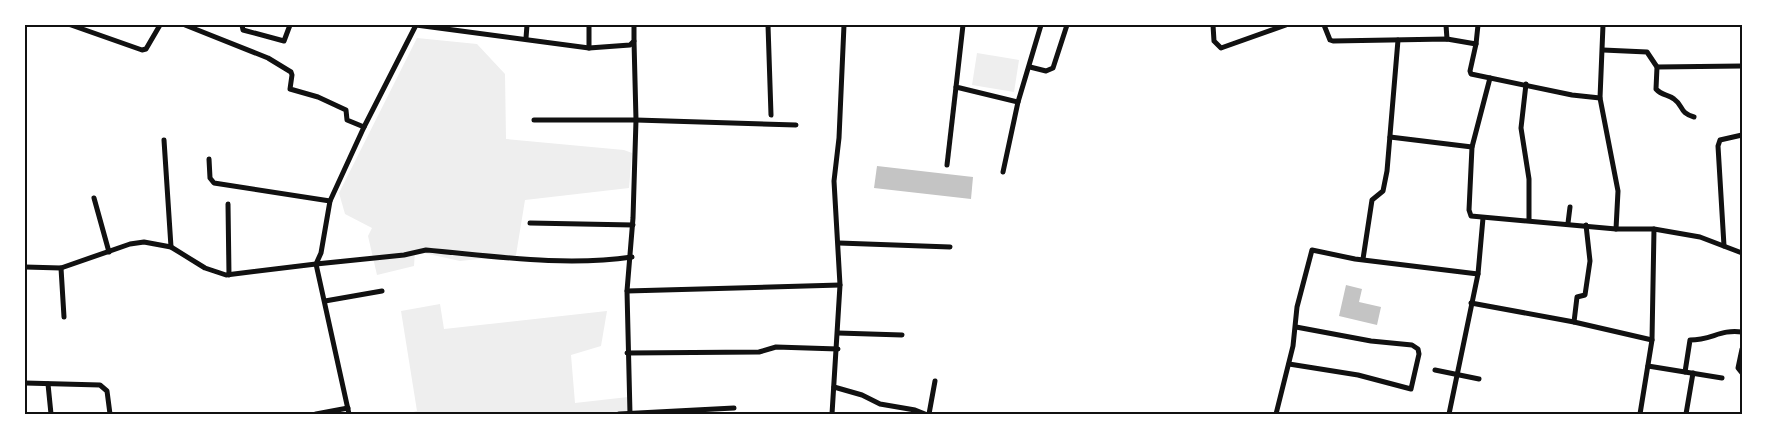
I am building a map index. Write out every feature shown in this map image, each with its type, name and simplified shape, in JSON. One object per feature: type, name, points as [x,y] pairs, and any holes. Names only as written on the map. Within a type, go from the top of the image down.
[{"type":"street","points":[[71,25],[83,27],[144,50],[160,25]]},
{"type":"street","points":[[185,25],[268,58],[291,72],[290,89],[338,105],[346,110],[347,120],[364,127]]},
{"type":"street","points":[[242,25],[243,30],[284,41],[290,25]]},
{"type":"street","points":[[316,414],[348,411],[316,264],[321,253],[330,201],[364,127],[396,69],[416,25],[456,27],[589,48],[623,46],[634,42]]},
{"type":"street","points":[[526,38],[527,25]]},
{"type":"street","points":[[589,25],[589,48]]},
{"type":"street","points":[[630,414],[627,353],[627,291],[632,257],[636,120],[634,25]]},
{"type":"street","points":[[768,25],[771,115]]},
{"type":"street","points":[[832,414],[838,349],[840,285],[834,181],[839,138],[844,25]]},
{"type":"street","points":[[948,164],[963,25]]},
{"type":"street","points":[[1003,172],[1018,102],[1041,25]]},
{"type":"street","points":[[1030,67],[1046,71],[1053,68],[1067,25]]},
{"type":"street","points":[[1213,25],[1217,46],[1221,48],[1286,25]]},
{"type":"street","points":[[1324,25],[1330,40],[1333,41],[1447,38],[1476,44]]},
{"type":"street","points":[[1446,25],[1447,38]]},
{"type":"street","points":[[1478,25],[1471,74],[1572,95],[1600,98]]},
{"type":"street","points":[[1603,25],[1600,98],[1618,191],[1616,228]]},
{"type":"street","points":[[1363,259],[1372,200],[1384,189],[1398,40]]},
{"type":"street","points":[[1603,50],[1647,52],[1657,67],[1656,89],[1663,95],[1675,99],[1683,113],[1694,117]]},
{"type":"street","points":[[1657,67],[1742,66]]},
{"type":"street","points":[[1490,78],[1472,147],[1469,210],[1471,216],[1654,230],[1700,237],[1742,253]]},
{"type":"street","points":[[1526,84],[1521,128],[1529,179],[1529,220]]},
{"type":"street","points":[[956,87],[1018,102]]},
{"type":"street","points":[[534,120],[636,120],[796,125]]},
{"type":"street","points":[[1724,246],[1718,146],[1720,140],[1742,135]]},
{"type":"street","points":[[1390,137],[1472,147]]},
{"type":"street","points":[[164,140],[171,247]]},
{"type":"street","points":[[209,159],[210,178],[214,183],[330,201]]},
{"type":"street","points":[[94,198],[109,252]]},
{"type":"street","points":[[228,204],[229,275]]},
{"type":"street","points":[[1568,223],[1570,207]]},
{"type":"street","points":[[1449,414],[1478,274],[1483,218]]},
{"type":"street","points":[[530,223],[633,225]]},
{"type":"street","points":[[1574,322],[1577,296],[1585,295],[1590,261],[1586,225]]},
{"type":"street","points":[[1640,414],[1652,340],[1654,230]]},
{"type":"street","points":[[25,268],[61,268],[144,242],[171,247],[205,268],[229,275],[404,255],[426,250],[561,261],[605,261],[632,257]]},
{"type":"street","points":[[839,243],[950,247]]},
{"type":"street","points":[[1278,414],[1296,326],[1297,307],[1312,250],[1363,259],[1478,274]]},
{"type":"street","points":[[61,268],[64,317]]},
{"type":"street","points":[[627,291],[840,285]]},
{"type":"street","points":[[325,301],[382,291]]},
{"type":"street","points":[[1471,303],[1574,322],[1652,340]]},
{"type":"street","points":[[1289,364],[1358,375],[1411,389],[1419,354],[1418,349],[1412,345],[1371,341],[1296,326]]},
{"type":"street","points":[[1685,372],[1690,340],[1704,340],[1726,330],[1742,332]]},
{"type":"street","points":[[838,333],[902,335]]},
{"type":"street","points":[[627,353],[759,352],[776,348],[838,349]]},
{"type":"street","points":[[1742,349],[1738,368],[1742,373]]},
{"type":"street","points":[[1648,366],[1722,378]]},
{"type":"street","points":[[1435,370],[1479,379]]},
{"type":"street","points":[[1686,414],[1693,373]]},
{"type":"street","points":[[929,414],[935,381]]},
{"type":"street","points":[[25,383],[100,385],[108,391],[110,414]]},
{"type":"street","points":[[48,384],[52,414]]},
{"type":"street","points":[[834,387],[862,395],[880,404],[925,414]]},
{"type":"street","points":[[619,414],[734,408]]},
{"type":"shaded area","points":[[417,38],[477,44],[505,74],[506,139],[624,150],[632,153],[629,188],[525,200],[516,255],[460,261],[415,251],[414,266],[377,275],[368,236],[372,228],[345,214],[339,193]]},
{"type":"shaded area","points":[[977,53],[1019,60],[1014,92],[972,85]]},
{"type":"shaded area","points":[[440,304],[444,329],[607,311],[601,346],[571,355],[575,403],[628,397],[628,414],[405,414],[417,411],[401,311]]},
{"type":"building","points":[[877,166],[973,177],[971,199],[874,188]]},
{"type":"building","points":[[1346,285],[1362,289],[1359,302],[1381,307],[1377,325],[1339,316]]}]
